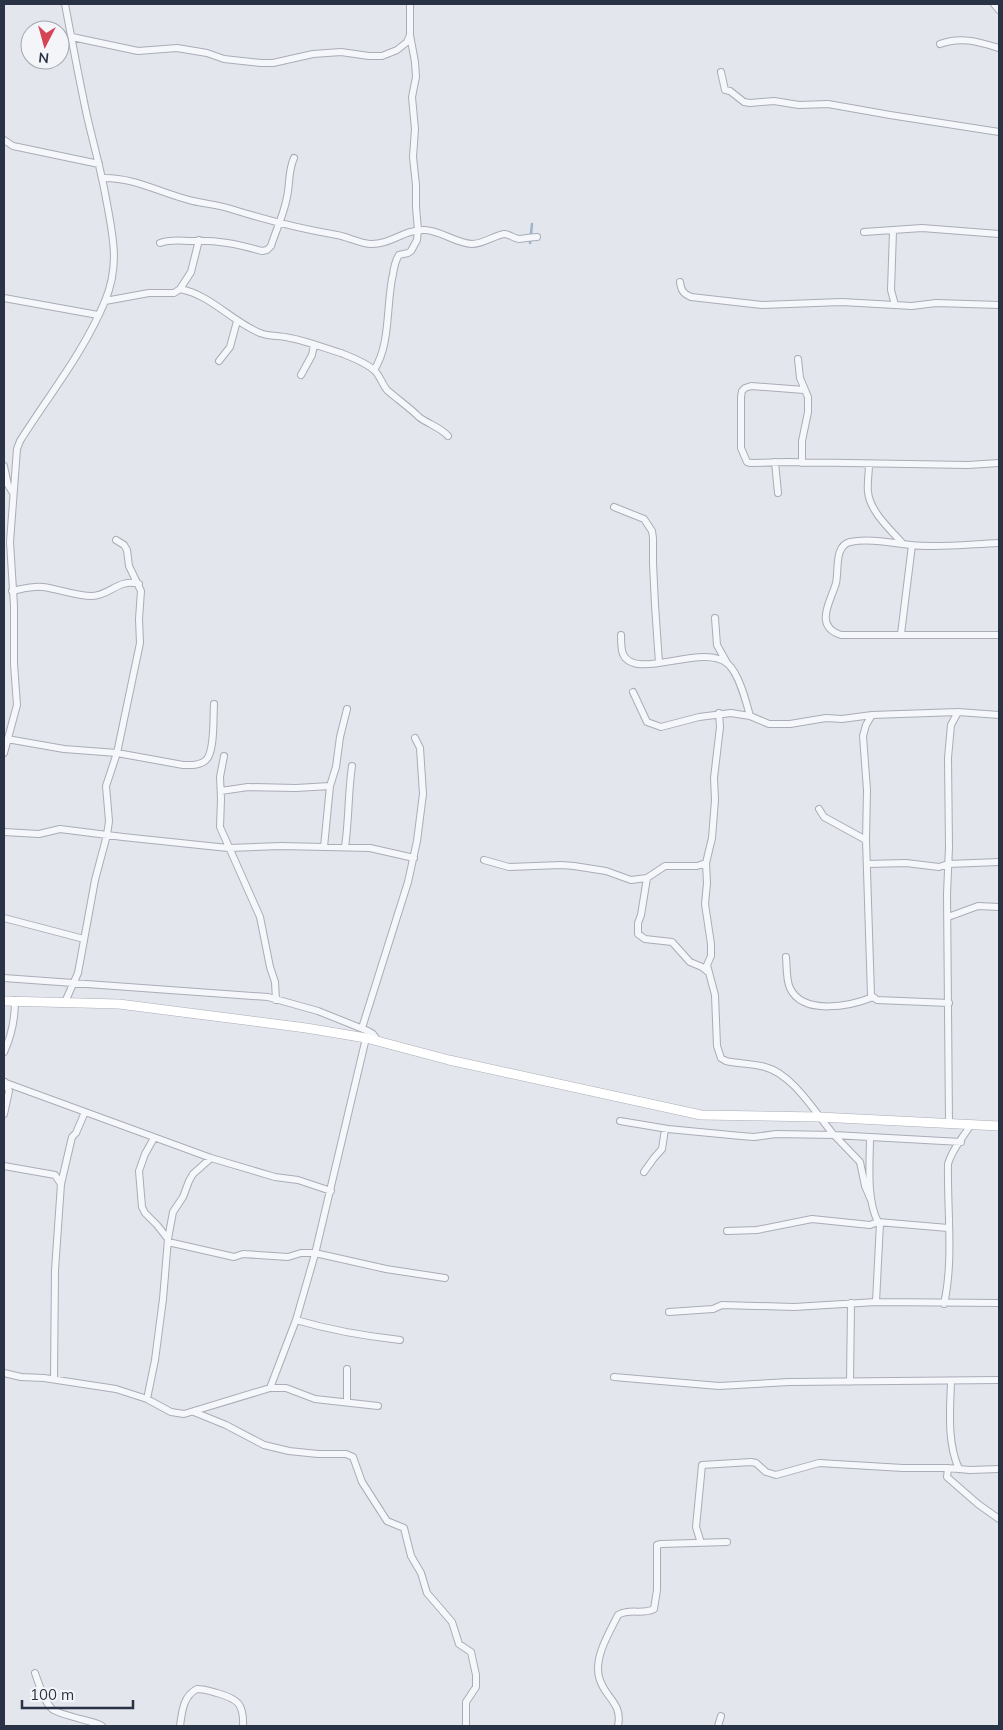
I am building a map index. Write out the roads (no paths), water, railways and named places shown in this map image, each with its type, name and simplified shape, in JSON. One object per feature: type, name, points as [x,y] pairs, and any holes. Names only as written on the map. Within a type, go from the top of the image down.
[{"type":"main road","points":[[4,1001],[119,1004],[288,1025],[366,1038],[449,1060],[700,1115],[819,1117],[999,1126]]},
{"type":"street","points":[[4,754],[18,705],[14,664],[14,606],[10,542],[16,456],[20,441],[72,362],[98,315],[105,301],[114,263],[115,246],[65,4]]},
{"type":"street","points":[[374,370],[378,364],[384,340],[388,294],[396,262],[399,255],[411,251],[417,240],[418,230],[416,185],[412,157],[415,129],[412,98],[416,77],[416,62],[410,35],[410,4]]},
{"type":"street","points":[[994,4],[999,10]]},
{"type":"street","points":[[72,37],[138,51],[185,49],[224,58],[268,63],[313,54],[342,52],[382,56],[402,46],[407,42],[410,35]]},
{"type":"street","points":[[940,44],[949,40],[971,40],[999,48]]},
{"type":"street","points":[[721,72],[725,90],[744,102],[774,101],[799,104],[828,104],[999,132]]},
{"type":"street","points":[[4,140],[13,146],[99,164]]},
{"type":"street","points":[[160,243],[200,240],[231,242],[262,251],[268,250],[288,196],[289,176],[294,158]]},
{"type":"street","points":[[102,178],[124,179],[149,186],[185,200],[230,209],[246,215],[368,244],[387,242],[418,230],[436,232],[459,242],[473,244],[504,234],[520,238],[528,236],[537,237]]},
{"type":"street","points":[[864,232],[892,232],[922,228],[999,234]]},
{"type":"street","points":[[892,232],[891,290],[895,305]]},
{"type":"street","points":[[105,301],[149,293],[174,293],[180,289],[192,272],[200,240]]},
{"type":"street","points":[[680,282],[680,288],[684,294],[746,304],[780,305],[852,302],[918,306],[936,303],[999,305]]},
{"type":"street","points":[[180,289],[202,296],[238,321],[268,336],[290,338],[343,354],[374,370],[388,391],[424,420],[442,430],[448,436]]},
{"type":"street","points":[[4,298],[98,315]]},
{"type":"street","points":[[218,361],[230,347],[238,321]]},
{"type":"street","points":[[301,375],[312,355],[314,346]]},
{"type":"street","points":[[798,359],[800,378],[808,397],[802,463]]},
{"type":"street","points":[[804,390],[751,386],[742,391],[741,448],[747,462],[999,464]]},
{"type":"street","points":[[775,462],[778,494]]},
{"type":"street","points":[[870,464],[868,491],[870,500],[881,518],[904,544]]},
{"type":"street","points":[[4,466],[8,485],[13,494]]},
{"type":"street","points":[[614,507],[644,519],[652,531],[659,663]]},
{"type":"street","points":[[65,1002],[74,984],[79,967],[95,880],[107,836],[109,821],[106,786],[117,753],[140,643],[138,619],[141,598],[139,584],[129,566],[127,550],[124,545],[116,540]]},
{"type":"street","points":[[999,543],[912,545],[858,541],[848,543],[842,546],[839,552],[836,583],[827,606],[826,614],[832,631],[842,635],[999,635]]},
{"type":"street","points":[[901,634],[912,545]]},
{"type":"street","points":[[4,594],[31,587],[99,596],[122,584],[132,582],[139,584]]},
{"type":"street","points":[[716,618],[717,645],[732,669],[744,695],[750,716]]},
{"type":"street","points":[[621,635],[623,654],[629,662],[640,665],[708,656],[727,663]]},
{"type":"street","points":[[632,692],[647,722],[656,726],[667,726],[719,713],[750,716],[768,724],[779,725],[826,718],[858,718],[872,714],[958,712],[999,715]]},
{"type":"street","points":[[7,739],[64,749],[117,753],[183,765],[196,765],[202,763],[209,756],[212,746],[214,704]]},
{"type":"street","points":[[324,847],[330,786],[336,767],[340,737],[347,709]]},
{"type":"street","points":[[950,1124],[947,894],[948,758],[951,724],[958,712]]},
{"type":"street","points":[[719,713],[720,727],[714,778],[715,800],[712,838],[706,863],[705,904],[711,944],[711,956],[707,964],[715,995],[717,1046],[721,1058],[726,1061],[764,1066],[799,1090],[834,1135],[860,1162],[871,1200]]},
{"type":"street","points":[[872,714],[863,736],[867,790],[866,840],[873,997]]},
{"type":"street","points":[[362,1028],[414,858],[421,820],[423,794],[420,748],[416,738]]},
{"type":"street","points":[[224,756],[220,777],[220,827],[260,917],[275,982],[276,1000]]},
{"type":"street","points":[[345,847],[352,766]]},
{"type":"street","points":[[221,791],[248,787],[296,788],[330,786]]},
{"type":"street","points":[[819,809],[824,817],[866,840]]},
{"type":"street","points":[[4,832],[39,834],[60,828],[107,836],[228,848],[370,848],[414,858]]},
{"type":"street","points":[[484,860],[509,867],[561,865],[606,871],[632,880],[647,878],[666,866],[697,866],[706,863]]},
{"type":"street","points":[[867,864],[906,863],[939,867],[948,864],[999,862]]},
{"type":"street","points":[[647,878],[638,924],[638,934],[645,939],[672,942],[690,962],[702,967],[709,973]]},
{"type":"street","points":[[948,917],[978,906],[999,906]]},
{"type":"street","points":[[4,918],[84,939]]},
{"type":"street","points":[[786,957],[789,987],[793,994],[808,1004],[816,1006],[838,1005],[860,1002],[873,997]]},
{"type":"street","points":[[4,978],[268,997],[362,1028],[373,1034],[378,1041]]},
{"type":"street","points":[[873,997],[878,1000],[949,1003]]},
{"type":"street","points":[[4,1052],[10,1040],[13,1027],[15,1000]]},
{"type":"street","points":[[270,1388],[296,1320],[315,1253],[366,1038]]},
{"type":"street","points":[[5,1082],[211,1158],[275,1177],[298,1180],[331,1191]]},
{"type":"street","points":[[4,1114],[9,1091],[5,1082]]},
{"type":"street","points":[[54,1379],[55,1279],[61,1184],[72,1138],[85,1112]]},
{"type":"street","points":[[620,1121],[665,1129],[754,1137],[776,1134],[834,1135],[961,1142]]},
{"type":"street","points":[[944,1304],[947,1291],[950,1249],[948,1228],[948,1164],[952,1151],[961,1142],[970,1126]]},
{"type":"street","points":[[644,1172],[662,1149],[665,1129]]},
{"type":"street","points":[[870,1137],[872,1210],[879,1223],[876,1302]]},
{"type":"street","points":[[154,1138],[145,1154],[139,1171],[142,1206],[145,1213],[168,1240],[234,1257],[244,1254],[288,1257],[301,1253],[315,1253],[386,1269],[445,1278]]},
{"type":"street","points":[[147,1399],[155,1360],[168,1240],[173,1212],[183,1197],[188,1180],[211,1158]]},
{"type":"street","points":[[4,1166],[55,1175],[61,1184]]},
{"type":"street","points":[[727,1231],[757,1230],[812,1219],[870,1225],[879,1223],[948,1228]]},
{"type":"street","points":[[669,1312],[714,1309],[722,1305],[794,1307],[876,1302],[999,1303]]},
{"type":"street","points":[[850,1382],[851,1303]]},
{"type":"street","points":[[296,1320],[318,1327],[347,1331],[360,1336],[400,1340]]},
{"type":"street","points":[[347,1369],[347,1402]]},
{"type":"street","points":[[4,1373],[21,1377],[54,1379],[116,1389],[147,1399],[171,1412],[184,1414],[270,1388],[286,1388],[315,1399],[378,1406]]},
{"type":"street","points":[[614,1377],[718,1386],[789,1382],[950,1382],[999,1380]]},
{"type":"street","points":[[950,1382],[952,1440],[955,1459],[959,1469]]},
{"type":"street","points":[[194,1412],[264,1444],[289,1451],[346,1454],[353,1457],[362,1482],[387,1521],[404,1528],[411,1556],[421,1573],[427,1593],[452,1622],[460,1644],[471,1652],[476,1675],[476,1687],[466,1702],[466,1726]]},
{"type":"street","points":[[701,1542],[696,1527],[702,1465],[751,1462],[756,1463],[766,1472],[776,1475],[818,1463],[903,1468],[999,1469]]},
{"type":"street","points":[[948,1468],[947,1477],[978,1504],[999,1519]]},
{"type":"street","points":[[618,1726],[620,1716],[618,1708],[601,1685],[598,1675],[598,1659],[618,1615],[623,1612],[650,1611],[654,1609],[657,1590],[656,1551],[658,1544],[727,1542]]},
{"type":"street","points":[[35,1673],[44,1697],[52,1709],[58,1713],[102,1726]]},
{"type":"street","points":[[180,1726],[182,1711],[187,1698],[197,1689],[232,1697],[244,1713],[243,1726]]},
{"type":"street","points":[[718,1726],[721,1716]]},
{"type":"waterway","points":[[530,243],[532,224]]}]
